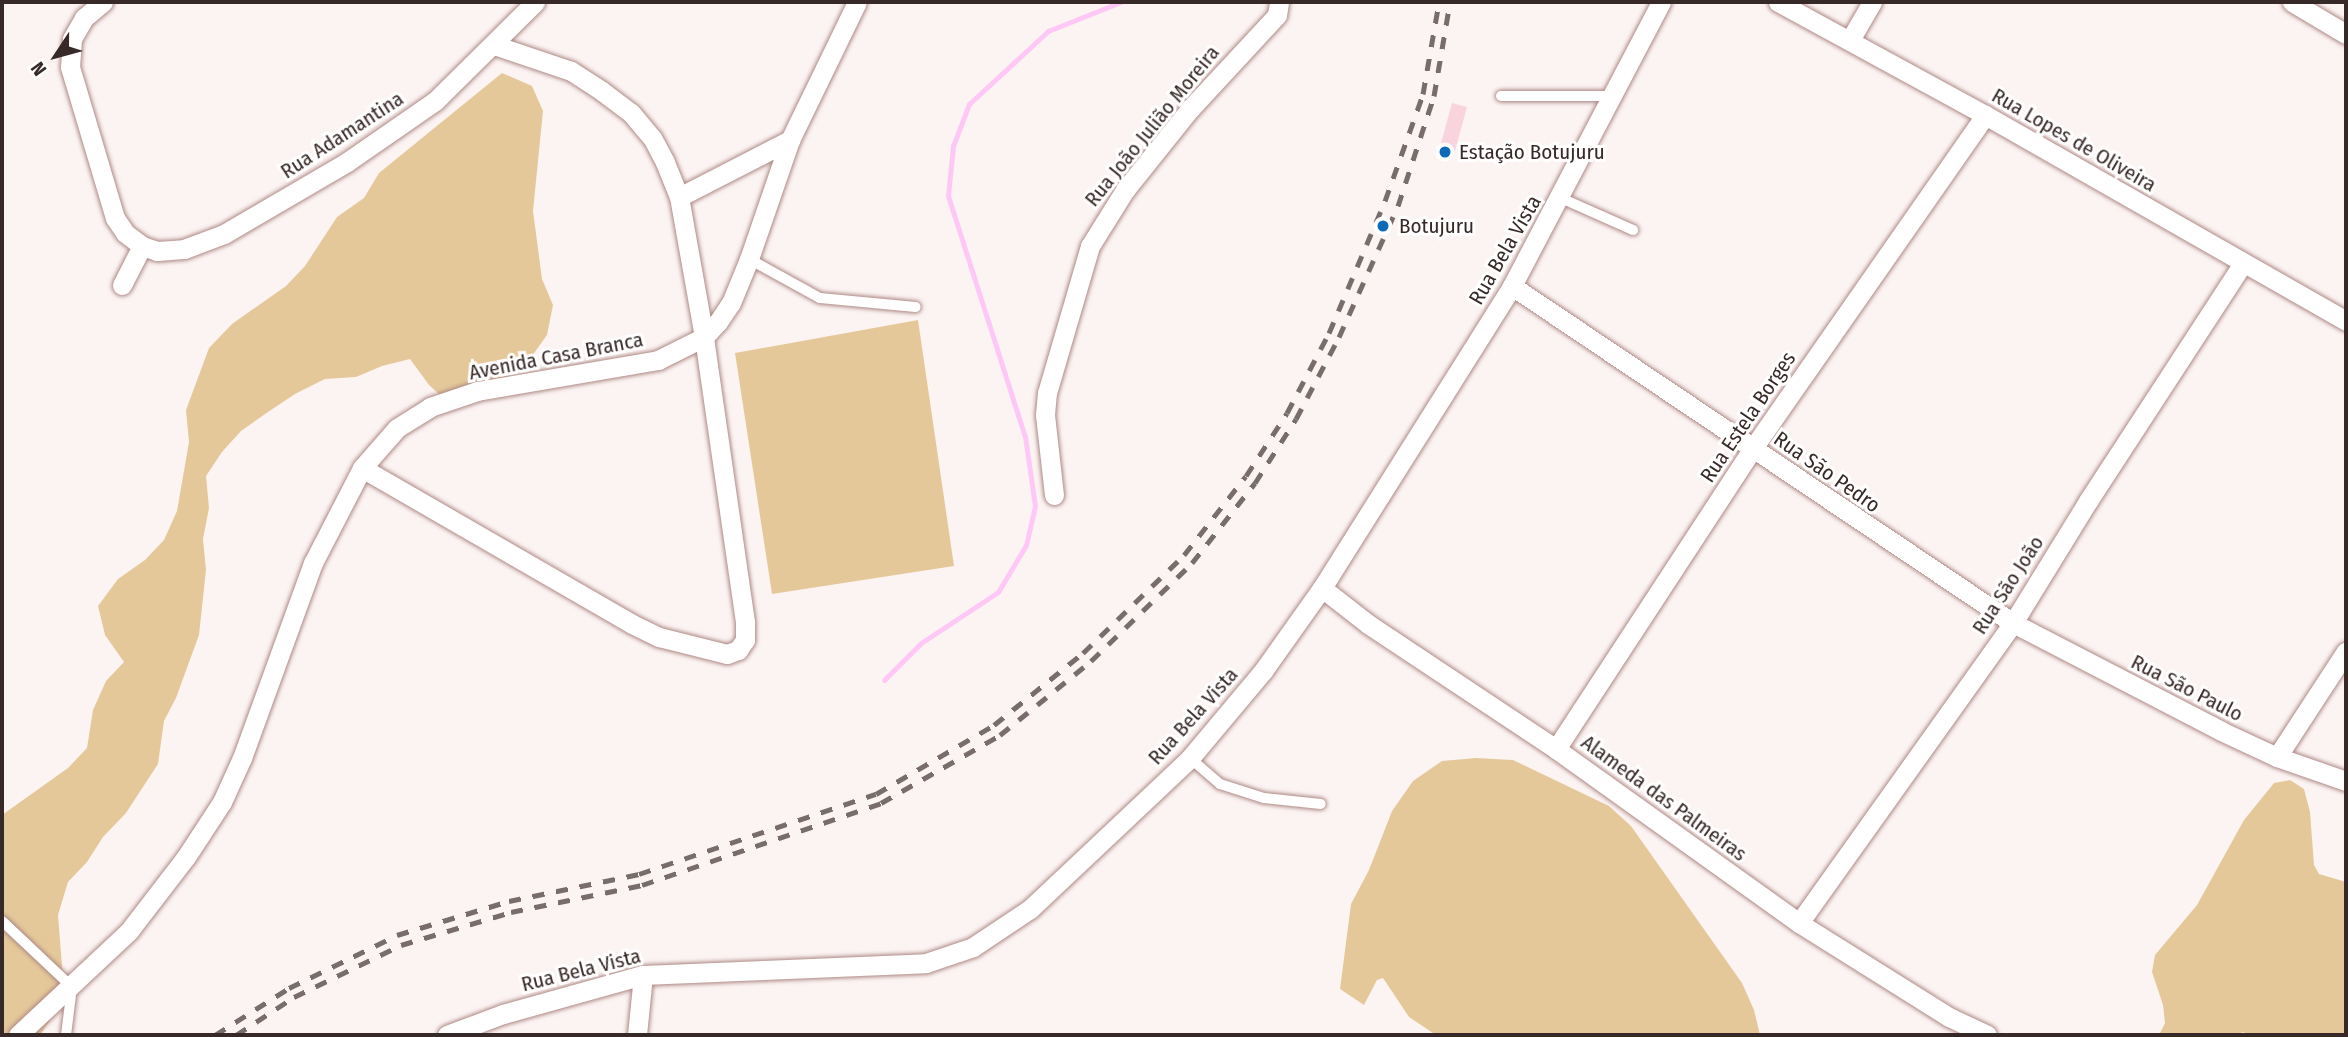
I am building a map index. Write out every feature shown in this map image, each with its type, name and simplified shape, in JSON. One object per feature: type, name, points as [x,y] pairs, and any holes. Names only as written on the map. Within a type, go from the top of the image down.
[{"type":"street","points":[[103,2],[83,18],[72,39],[70,67],[115,218],[125,233],[142,246],[122,285]]},
{"type":"street","name":"Rua Adamantina","points":[[142,246],[157,251],[184,249],[224,234],[347,162],[424,108],[494,45],[535,2]]},
{"type":"street","name":"Avenida Casa Branca","points":[[18,1035],[129,931],[186,857],[222,802],[242,758],[313,563],[362,468],[397,428],[430,407],[477,391],[658,360],[704,337],[731,303],[790,140],[857,2]]},
{"type":"street","name":"Rua João Julião Moreira","points":[[1054,495],[1045,415],[1047,393],[1094,238],[1125,190],[1190,109],[1277,15],[1279,2]]},
{"type":"street","name":"Rua Bela Vista","points":[[447,1035],[503,1014],[643,975],[926,963],[973,947],[1030,909],[1191,758],[1263,671],[1322,588],[1513,286],[1661,2]]},
{"type":"street","name":"Rua Lopes de Oliveira","points":[[1778,2],[1986,115],[2346,321]]},
{"type":"street","points":[[1850,40],[1872,2]]},
{"type":"street","points":[[2292,2],[2346,34]]},
{"type":"street","points":[[362,468],[632,624],[671,640],[727,654],[738,650],[745,640],[745,622],[704,337],[678,197],[665,162],[652,138],[631,113],[571,71],[494,45]]},
{"type":"street","name":"Rua Estela Borges","points":[[1556,749],[1753,448],[1986,115]]},
{"type":"street","points":[[678,197],[790,140]]},
{"type":"street","name":"Rua São João","points":[[1799,923],[2013,623],[2088,501],[2243,263]]},
{"type":"street","name":"Rua São Pedro","points":[[1513,286],[2013,623]]},
{"type":"street","name":"Alameda das Palmeiras","points":[[1322,588],[1368,624],[1556,749],[1799,923],[1949,1017],[1987,1035]]},
{"type":"street","name":"Rua São Paulo","points":[[2013,623],[2277,757],[2346,781]]},
{"type":"street","points":[[2277,757],[2346,651]]},
{"type":"street","points":[[637,1035],[643,975]]},
{"type":"lane","points":[[1501,96],[1613,96]]},
{"type":"lane","points":[[1560,198],[1633,230]]},
{"type":"lane","points":[[749,259],[820,298],[916,307]]},
{"type":"lane","points":[[1191,758],[1220,784],[1264,798],[1321,804]]},
{"type":"lane","points":[[2,921],[72,987],[66,1035]]},
{"type":"shaded area","points":[[502,73],[532,86],[543,111],[533,211],[542,279],[553,305],[547,335],[527,363],[500,382],[450,404],[429,385],[410,359],[382,366],[356,377],[325,379],[295,394],[241,431],[222,452],[206,476],[209,508],[203,539],[206,570],[199,635],[176,698],[164,721],[158,764],[126,813],[103,837],[87,862],[68,882],[58,915],[63,979],[58,1009],[40,1035],[2,1035],[2,815],[68,768],[87,748],[93,710],[106,681],[124,662],[105,635],[98,606],[118,579],[145,560],[164,540],[177,511],[189,442],[186,410],[209,348],[232,324],[286,286],[305,266],[337,217],[364,198],[379,173]]},
{"type":"shaded area","points":[[918,320],[954,566],[772,594],[735,353]]},
{"type":"shaded area","points":[[1476,758],[1513,760],[1609,806],[1631,826],[1742,983],[1754,1010],[1760,1035],[1436,1035],[1409,1017],[1383,978],[1377,980],[1364,1005],[1340,989],[1351,904],[1369,870],[1392,811],[1413,781],[1442,761]]},
{"type":"shaded area","points":[[2290,780],[2304,789],[2310,812],[2314,865],[2319,874],[2346,882],[2346,1035],[2248,1035],[2243,1032],[2237,1035],[2159,1035],[2165,1023],[2163,1005],[2152,972],[2155,955],[2197,905],[2244,820],[2274,783]]},
{"type":"building","points":[[1452,103],[1467,107],[1455,151],[1440,147]]},
{"type":"waterway","points":[[884,680],[921,643],[998,592],[1026,545],[1035,506],[1025,437],[948,196],[953,146],[969,104],[1048,31],[1121,2]]},
{"type":"railway","points":[[215,1035],[289,988],[397,935],[509,901],[639,874],[876,794],[994,725],[1083,653],[1184,555],[1246,476],[1287,413],[1329,333],[1385,201],[1423,94],[1439,2]]},
{"type":"railway","points":[[236,1035],[294,997],[401,945],[511,912],[642,885],[881,803],[1000,735],[1091,661],[1192,563],[1255,483],[1296,419],[1339,337],[1398,206],[1434,96],[1450,2]]},
{"type":"place","name":"Estação Botujuru","points":[[1445,152]]},
{"type":"place","name":"Botujuru","points":[[1383,226]]}]
